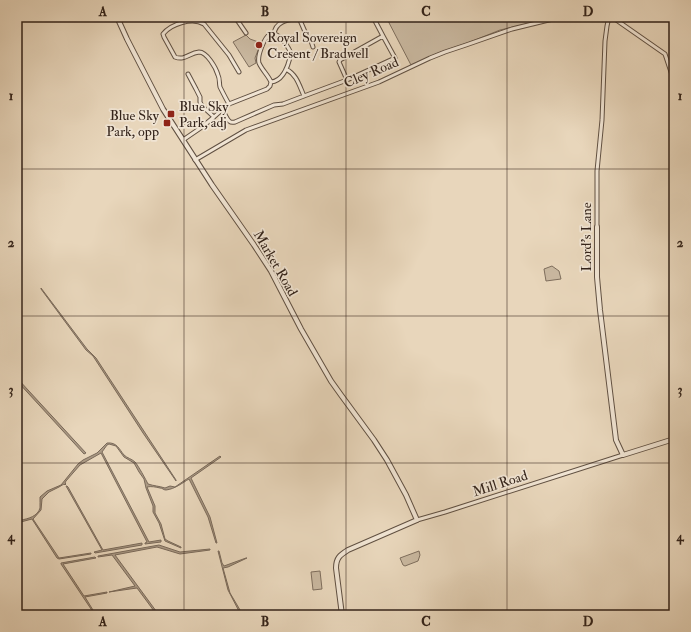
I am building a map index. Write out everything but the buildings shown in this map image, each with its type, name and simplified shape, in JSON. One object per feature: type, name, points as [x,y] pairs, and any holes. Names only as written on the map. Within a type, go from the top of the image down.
[{"type":"street","name":"Market Road","points":[[117,17],[163,109],[195,160],[271,271],[301,329],[331,381],[387,460],[406,495],[417,520]]},
{"type":"street","points":[[235,17],[246,33]]},
{"type":"street","points":[[274,34],[275,30],[283,21],[305,17]]},
{"type":"street","points":[[224,113],[232,123],[274,105],[283,104],[347,80],[395,58],[373,17]]},
{"type":"street","name":"Cley Road","points":[[195,160],[246,130],[379,82],[445,52],[512,29],[561,17]]},
{"type":"street","points":[[610,17],[663,51],[667,58],[674,81]]},
{"type":"street","name":"Lord's Lane","points":[[610,17],[605,41],[602,120],[597,171],[597,277],[616,440],[623,455]]},
{"type":"street","points":[[299,18],[313,47]]},
{"type":"street","points":[[229,104],[219,86],[218,76],[209,58],[200,52],[182,59],[178,59],[175,57],[163,34],[170,28],[186,22],[200,22],[204,24],[229,55],[239,72]]},
{"type":"street","points":[[183,140],[214,118],[229,104],[267,89],[270,86],[270,77],[259,63],[259,57],[266,38],[270,34],[274,34],[278,35],[291,52],[286,69],[279,79],[275,82],[271,82]]},
{"type":"street","points":[[347,80],[339,62],[340,60],[383,36]]},
{"type":"street","points":[[286,69],[293,73],[304,96]]},
{"type":"street","points":[[188,74],[199,95],[202,106],[214,118]]},
{"type":"street","points":[[194,98],[199,95]]},
{"type":"street","name":"Mill Road","points":[[342,615],[336,568],[337,559],[348,550],[417,520],[674,440]]},
{"type":"shaded area","points":[[386,17],[557,17],[500,30],[438,53],[411,65]]},
{"type":"shaded area","points":[[246,35],[250,39],[261,43],[255,58],[256,63],[249,67],[233,42]]},
{"type":"shaded area","points":[[552,266],[559,271],[561,279],[546,281],[544,269]]},
{"type":"shaded area","points":[[41,288],[87,349],[96,358],[176,481],[93,356],[86,350]]},
{"type":"shaded area","points":[[17,378],[86,453],[84,454],[17,381]]},
{"type":"shaded area","points":[[107,443],[110,443],[115,445],[119,448],[124,455],[135,462],[148,484],[165,488],[170,486],[175,487],[165,490],[162,488],[147,487],[155,506],[155,513],[161,524],[165,539],[181,548],[165,541],[159,523],[153,512],[153,506],[144,479],[134,463],[124,457],[116,446],[109,444],[102,452],[149,542],[161,540],[161,542],[145,544],[147,542],[101,453],[80,465],[66,481],[65,485],[64,484],[49,492],[42,499],[41,510],[33,519],[59,558],[91,554],[59,559],[32,519],[17,523],[19,520],[17,511],[21,516],[21,520],[35,515],[40,508],[40,497],[47,491],[61,485],[83,460],[97,453]]},
{"type":"shaded area","points":[[220,456],[221,457],[191,478],[210,517],[217,543],[208,517],[189,479],[175,487]]},
{"type":"shaded area","points":[[66,486],[68,487],[103,550],[142,543],[142,545],[95,553],[94,552],[102,550]]},
{"type":"shaded area","points":[[159,545],[180,552],[210,550],[180,554],[157,547],[115,555],[159,615],[157,615],[137,588],[109,592],[135,586],[112,555],[98,556]]},
{"type":"shaded area","points":[[218,551],[224,566],[247,558],[223,568],[230,593],[243,615],[241,615],[228,590]]},
{"type":"shaded area","points":[[419,551],[420,555],[418,561],[405,566],[403,565],[400,558]]},
{"type":"shaded area","points":[[96,558],[63,564],[84,596],[107,592],[85,597],[96,615],[61,564]]},
{"type":"shaded area","points":[[320,571],[322,589],[313,590],[311,572]]},
{"type":"place","name":"Royal Sovereign Cresent / Bradwell","points":[[259,45]]},
{"type":"place","name":"Blue Sky Park, adj","points":[[171,114]]},
{"type":"place","name":"Blue Sky Park, opp","points":[[167,123]]}]
